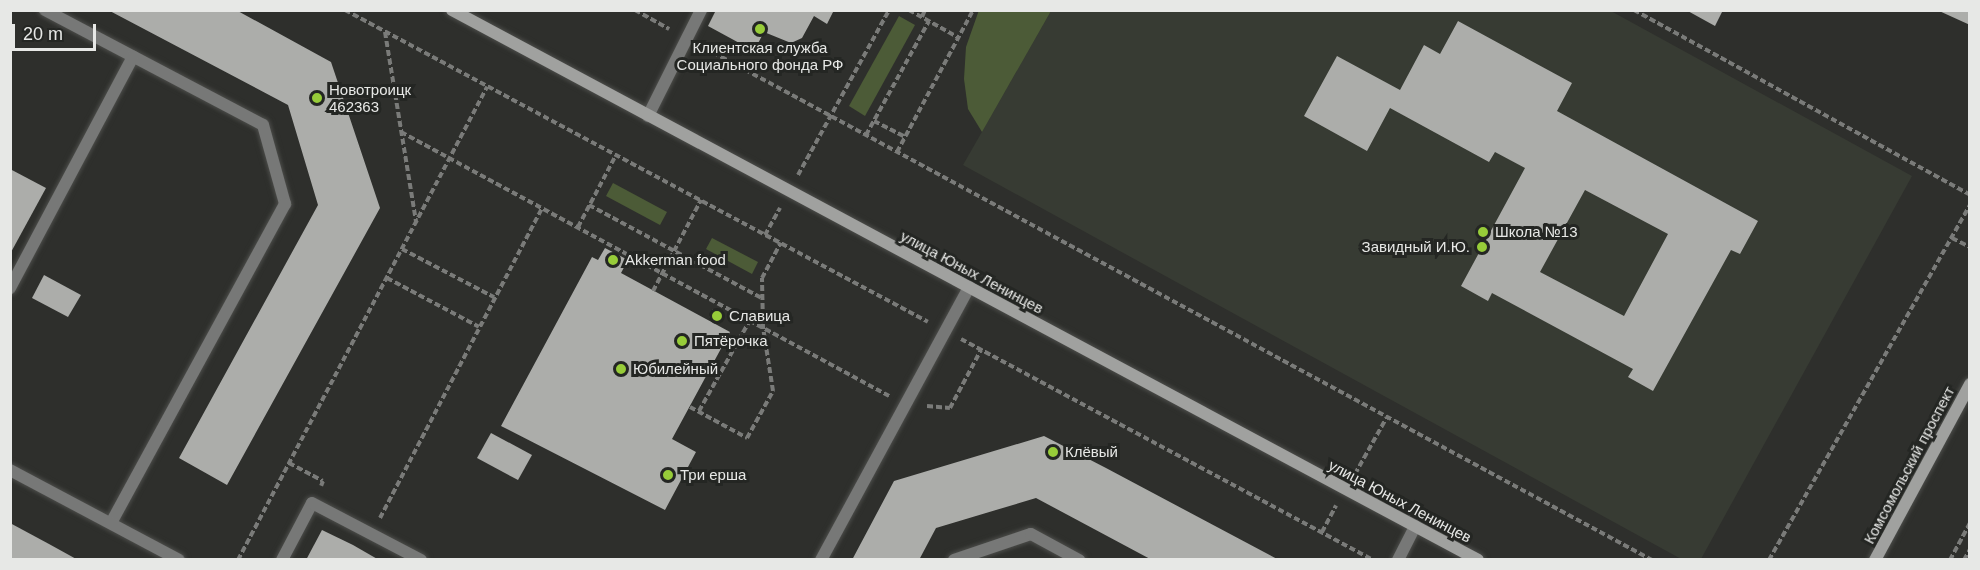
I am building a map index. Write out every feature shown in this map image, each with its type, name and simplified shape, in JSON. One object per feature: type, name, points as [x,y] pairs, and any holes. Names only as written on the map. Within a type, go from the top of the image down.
[{"type":"street","name":"улица Юных Ленинцев","points":[[452,10],[1478,560]]},
{"type":"street","name":"Комсомольский проспект","points":[[1875,560],[1970,384]]},
{"type":"lane","points":[[45,10],[263,125],[285,204],[111,524]]},
{"type":"lane","points":[[648,116],[701,10]]},
{"type":"lane","points":[[10,288],[133,57]]},
{"type":"lane","points":[[821,560],[969,287]]},
{"type":"lane","points":[[10,470],[179,560]]},
{"type":"lane","points":[[282,560],[312,503],[421,560]]},
{"type":"lane","points":[[1398,560],[1415,526]]},
{"type":"lane","points":[[954,560],[1031,534],[1079,560]]},
{"type":"path","points":[[345,10],[1373,560]]},
{"type":"path","points":[[634,10],[1652,560]]},
{"type":"path","points":[[831,116],[889,10]]},
{"type":"path","points":[[909,10],[958,38]]},
{"type":"path","points":[[922,17],[925,10]]},
{"type":"path","points":[[897,152],[973,10]]},
{"type":"path","points":[[1634,10],[1970,195]]},
{"type":"path","points":[[866,135],[929,21]]},
{"type":"path","points":[[385,32],[416,222]]},
{"type":"path","points":[[238,560],[487,87]]},
{"type":"path","points":[[874,121],[905,137]]},
{"type":"path","points":[[401,132],[905,405]]},
{"type":"path","points":[[578,227],[616,155]]},
{"type":"path","points":[[653,291],[700,200]]},
{"type":"path","points":[[589,205],[763,299]]},
{"type":"path","points":[[1769,560],[1970,205]]},
{"type":"path","points":[[372,534],[542,208]]},
{"type":"path","points":[[1952,237],[1970,247]]},
{"type":"path","points":[[690,407],[747,438],[773,391],[763,327],[762,278],[781,243]]},
{"type":"path","points":[[402,249],[494,297]]},
{"type":"path","points":[[386,278],[479,327]]},
{"type":"path","points":[[699,412],[750,320]]},
{"type":"path","points":[[950,408],[981,350]]},
{"type":"path","points":[[289,463],[323,481],[312,503]]},
{"type":"path","points":[[1950,560],[1970,523]]},
{"type":"path","points":[[1964,560],[1970,549]]},
{"type":"shaded area","name":"Школа №13","points":[[1609,10],[1912,176],[1701,559],[1683,560],[963,165],[1051,11]]},
{"type":"green space","points":[[979,10],[1051,11],[982,132],[968,109],[964,79],[966,47]]},
{"type":"green space","points":[[899,16],[915,25],[865,116],[849,106]]},
{"type":"green space","points":[[613,183],[667,212],[660,225],[606,196]]},
{"type":"green space","points":[[712,238],[758,262],[752,274],[706,249]]},
{"type":"building","points":[[108,10],[236,10],[331,62],[380,208],[227,485],[179,458],[318,205],[288,105]]},
{"type":"building","name":"Клиентская служба Социального фонда РФ","points":[[716,10],[834,10],[827,24],[814,16],[802,38],[791,43],[764,32],[754,51],[708,26]]},
{"type":"building","points":[[1686,10],[1723,10],[1715,26]]},
{"type":"building","points":[[1937,10],[1970,10],[1970,25]]},
{"type":"building","points":[[1458,21],[1572,83],[1557,111],[1758,221],[1740,254],[1731,250],[1653,391],[1628,377],[1633,369],[1492,293],[1488,301],[1461,286],[1525,168],[1495,152],[1489,162],[1390,108],[1367,151],[1304,116],[1337,56],[1400,90],[1424,45],[1440,54]],"holes":[[[1585,190],[1668,234],[1624,316],[1540,272]]]},
{"type":"building","points":[[10,169],[46,188],[10,254]]},
{"type":"building","name":"Юбилейный","points":[[605,248],[628,260],[621,273],[730,332],[672,439],[696,452],[665,510],[501,426],[592,257],[598,260]]},
{"type":"building","points":[[44,275],[81,295],[68,317],[32,298]]},
{"type":"building","name":"Славица","points":[[713,309],[724,315],[720,323],[709,317]]},
{"type":"building","points":[[491,433],[532,455],[518,480],[477,458]]},
{"type":"building","points":[[1044,436],[1279,560],[1152,560],[1036,498],[936,528],[919,560],[852,560],[894,481]]},
{"type":"building","points":[[10,523],[49,544],[78,560],[10,560]]},
{"type":"building","points":[[322,530],[353,545],[379,560],[306,560]]},
{"type":"place","name":"Клиентская служба Социального фонда РФ","points":[[760,29]]},
{"type":"place","name":"Новотроицк 462363","points":[[317,98]]},
{"type":"place","name":"Школа №13","points":[[1483,232]]},
{"type":"place","name":"Завидный И.Ю.","points":[[1482,247]]},
{"type":"place","name":"Akkerman food","points":[[613,260]]},
{"type":"place","name":"Славица","points":[[717,316]]},
{"type":"place","name":"Пятёрочка","points":[[682,341]]},
{"type":"place","name":"Юбилейный","points":[[621,369]]},
{"type":"place","name":"Клёвый","points":[[1053,452]]},
{"type":"place","name":"Три ерша","points":[[668,475]]}]
